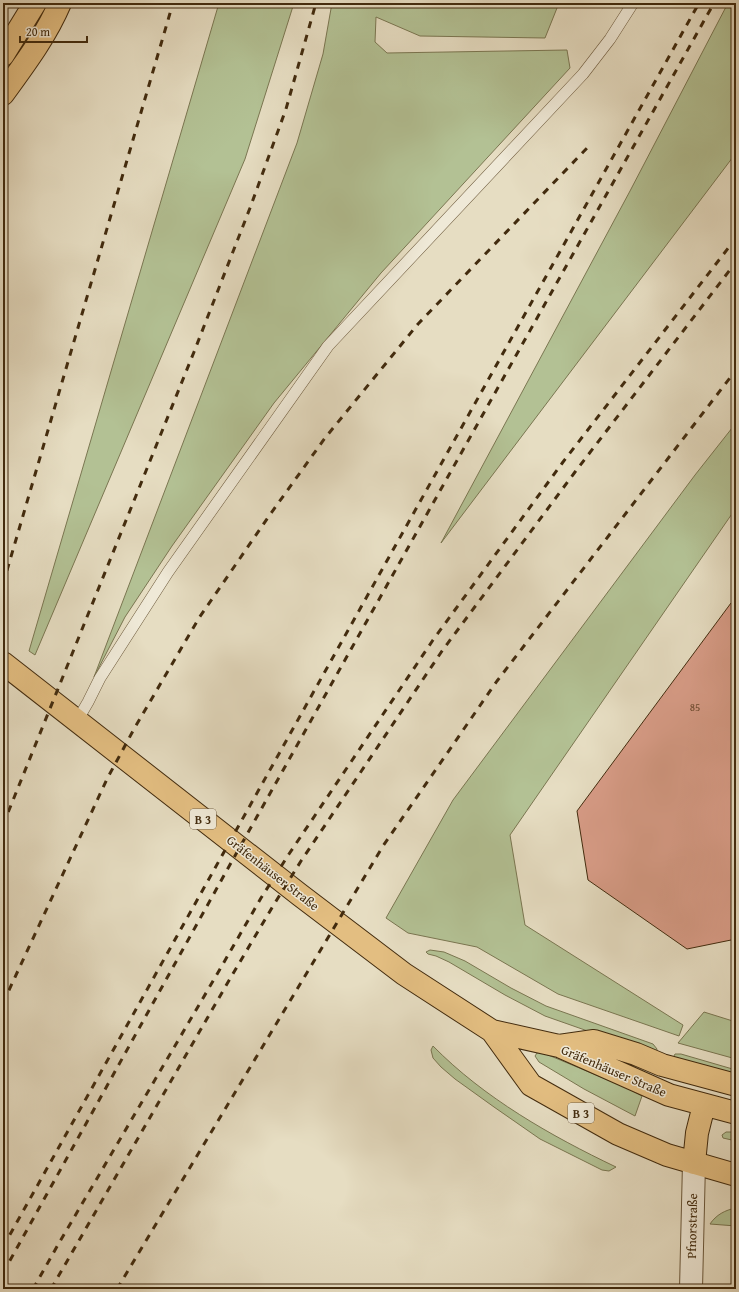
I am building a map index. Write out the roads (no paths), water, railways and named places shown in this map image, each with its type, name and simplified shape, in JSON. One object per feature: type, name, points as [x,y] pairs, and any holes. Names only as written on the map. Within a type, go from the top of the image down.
[{"type":"main road","points":[[3,55],[35,3]]},
{"type":"main road","points":[[3,94],[53,20],[60,3]]},
{"type":"main road","name":"Gräfenhäuser Straße","points":[[3,663],[300,895],[404,974],[492,1031],[559,1046],[669,1095],[736,1113]]},
{"type":"main road","name":"Gräfenhäuser Straße","points":[[492,1031],[531,1086],[618,1134],[668,1155],[736,1175]]},
{"type":"main road","points":[[559,1046],[594,1041],[636,1054],[662,1065],[736,1085]]},
{"type":"main road","points":[[694,1162],[697,1133],[704,1105]]},
{"type":"street","name":"Pfnorstraße","points":[[691,1289],[694,1162]]},
{"type":"lane","points":[[77,721],[100,678],[168,572],[328,346],[583,74],[610,39],[633,3]]},
{"type":"railway","points":[[3,584],[173,3]]},
{"type":"railway","points":[[3,825],[194,352],[250,208],[286,109],[316,3]]},
{"type":"railway","points":[[3,1247],[699,3]]},
{"type":"railway","points":[[3,1273],[227,870],[714,3]]},
{"type":"railway","points":[[3,1003],[107,779],[134,729],[199,618],[325,438],[418,324],[588,147]]},
{"type":"railway","points":[[33,1289],[261,898],[289,854],[433,640],[563,462],[736,238]]},
{"type":"railway","points":[[51,1289],[231,977],[301,861],[442,651],[575,472],[736,262]]},
{"type":"railway","points":[[117,1289],[383,846],[497,681],[736,370]]}]
